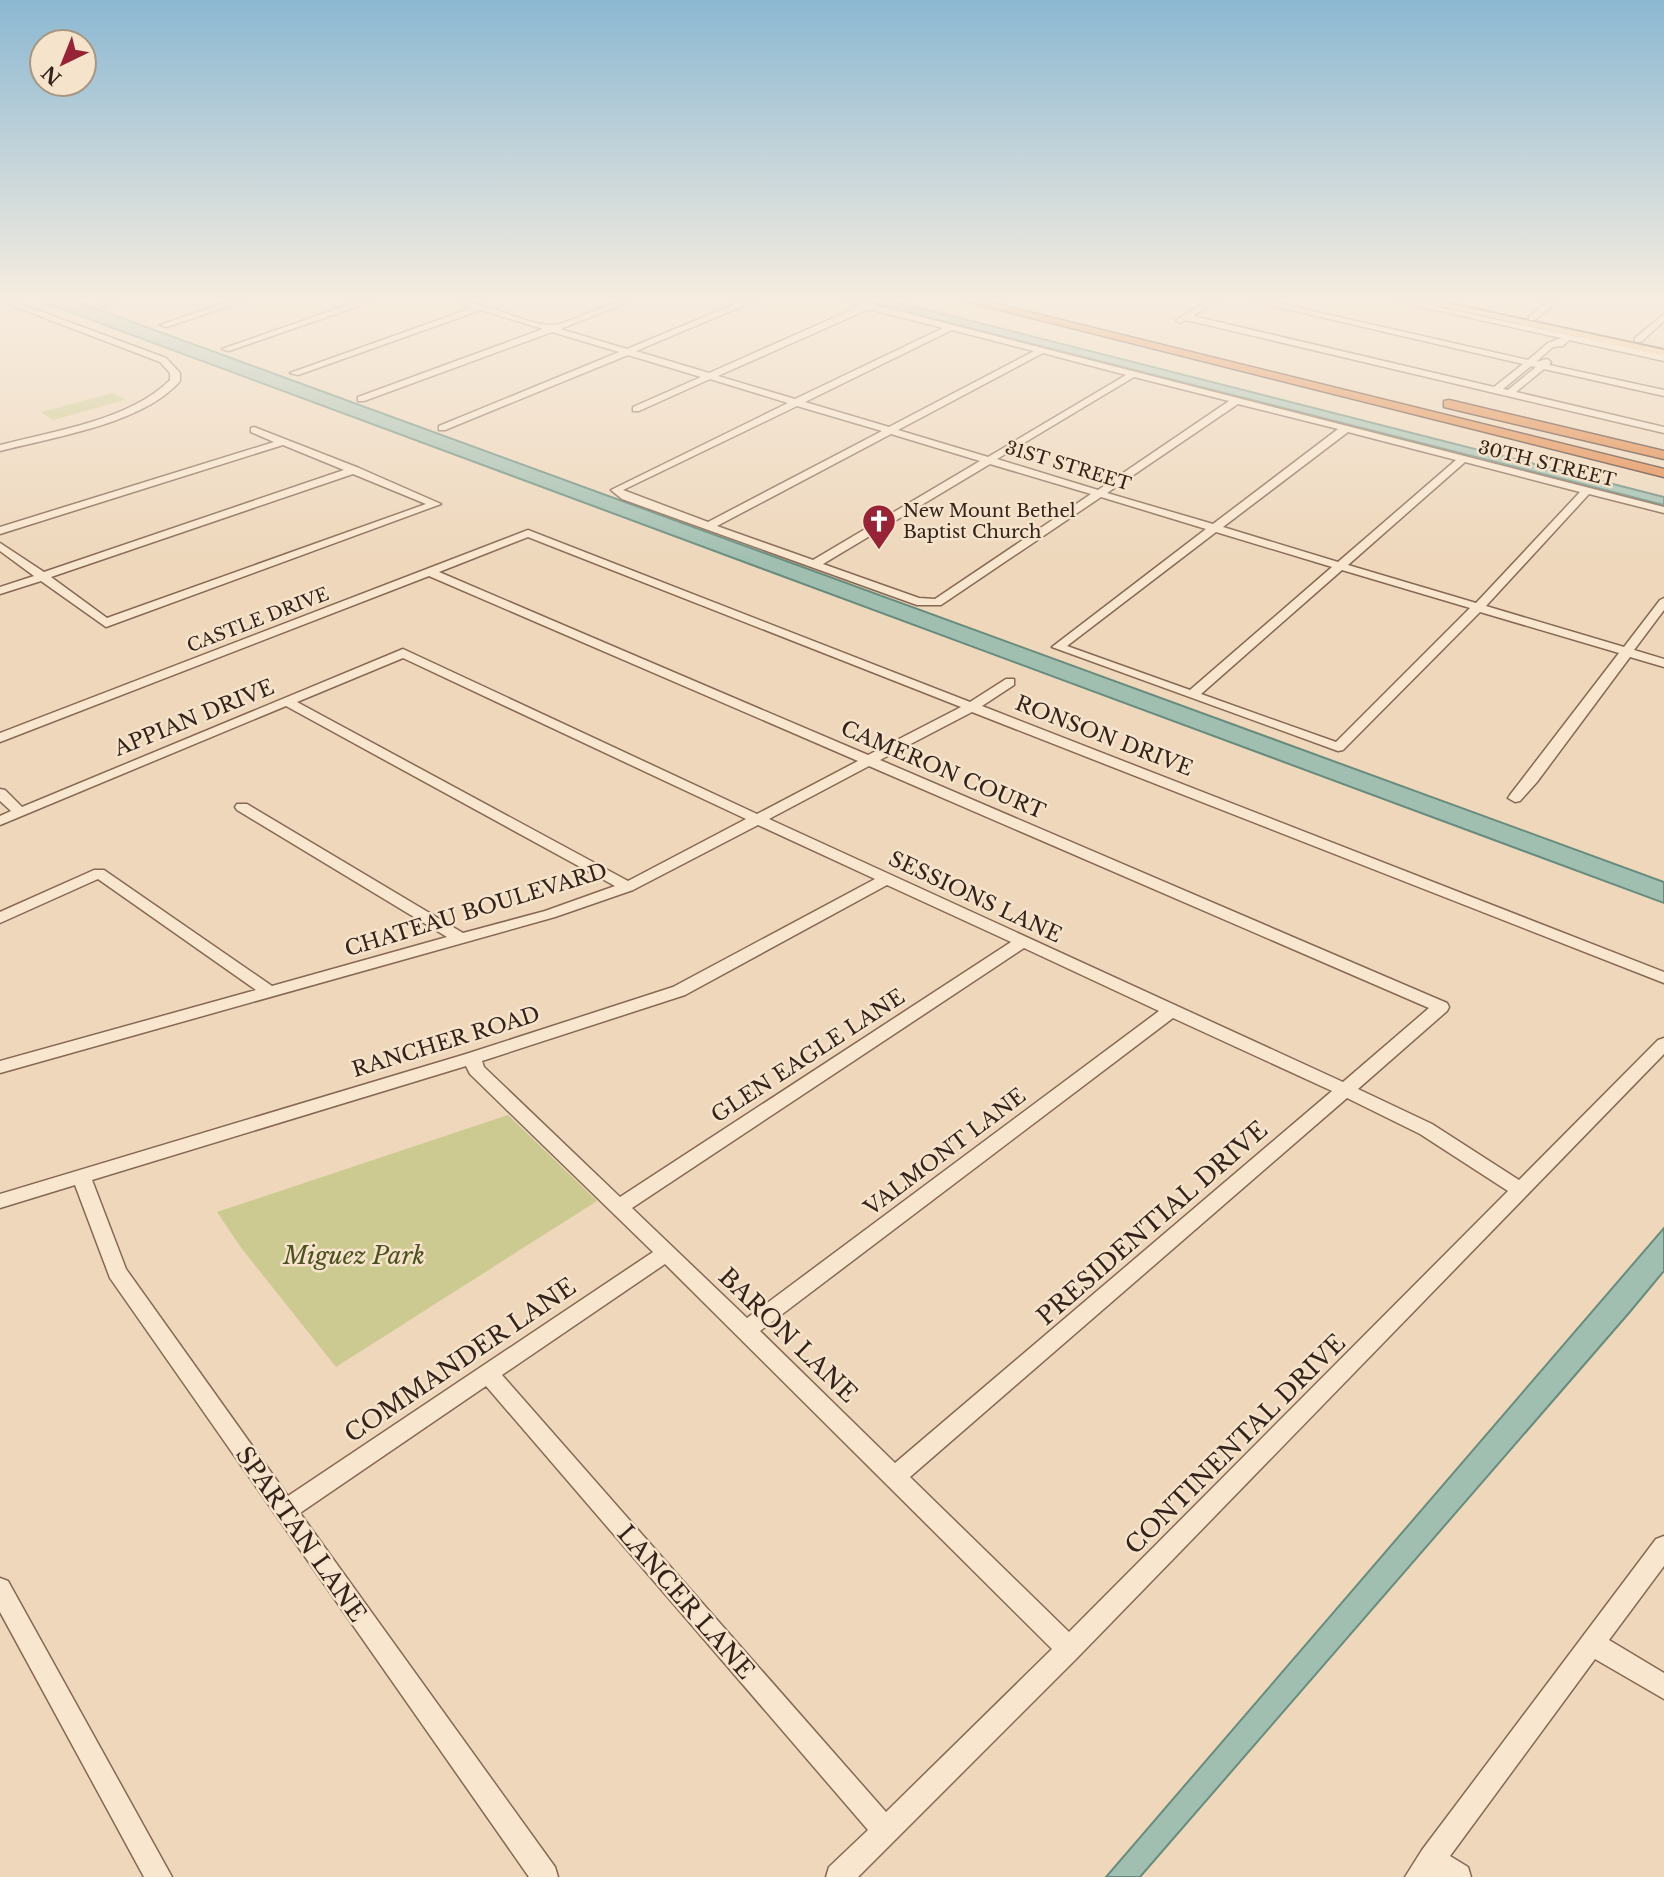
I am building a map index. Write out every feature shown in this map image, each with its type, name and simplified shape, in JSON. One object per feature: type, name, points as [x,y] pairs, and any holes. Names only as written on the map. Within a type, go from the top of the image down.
[{"type":"highway","points":[[1292,390],[1621,478]]},
{"type":"highway","points":[[1320,390],[1662,477]]},
{"type":"highway","points":[[1361,390],[1662,477]]},
{"type":"highway","points":[[1437,401],[1664,455]]},
{"type":"street","points":[[0,447],[131,410],[166,390]]},
{"type":"street","points":[[361,399],[387,390]]},
{"type":"street","points":[[442,428],[535,390]]},
{"type":"street","points":[[636,409],[680,390]]},
{"type":"street","name":"31ST STREET","points":[[753,390],[1664,663]]},
{"type":"street","points":[[822,390],[616,490],[626,497],[792,558],[917,601],[937,603],[1096,493],[1236,401]]},
{"type":"street","points":[[711,526],[968,390]]},
{"type":"street","points":[[815,564],[1107,390]]},
{"type":"street","name":"30TH STREET","points":[[1192,390],[1664,510]]},
{"type":"street","points":[[1496,390],[1664,430]]},
{"type":"street","points":[[1510,393],[1514,390]]},
{"type":"street","points":[[1345,429],[1058,647],[1338,747],[1478,607],[1587,491]]},
{"type":"street","points":[[0,546],[106,623],[436,504],[254,430]]},
{"type":"street","points":[[0,531],[284,442]]},
{"type":"street","points":[[1192,695],[1463,459]]},
{"type":"street","points":[[0,591],[355,470]]},
{"type":"street","name":"CASTLE DRIVE","points":[[0,738],[528,533]]},
{"type":"street","name":"RONSON DRIVE","points":[[528,533],[1664,978]]},
{"type":"street","name":"CAMERON COURT","points":[[430,572],[1441,1007]]},
{"type":"street","points":[[1515,798],[1664,602]]},
{"type":"street","name":"APPIAN DRIVE","points":[[0,821],[404,653]]},
{"type":"street","name":"SESSIONS LANE","points":[[404,653],[1345,1090],[1426,1129],[1522,1191]]},
{"type":"street","name":"CHATEAU BOULEVARD","points":[[0,1067],[550,914],[628,887],[971,707],[1010,682]]},
{"type":"street","points":[[288,702],[628,887]]},
{"type":"street","points":[[0,793],[20,812]]},
{"type":"street","points":[[242,807],[460,938]]},
{"type":"street","points":[[0,918],[99,873],[271,993]]},
{"type":"street","name":"RANCHER ROAD","points":[[0,1201],[472,1058],[679,991],[886,879]]},
{"type":"street","name":"GLEN EAGLE LANE","points":[[619,1207],[1023,942]]},
{"type":"street","name":"PRESIDENTIAL DRIVE","points":[[895,1477],[1441,1007]]},
{"type":"street","name":"VALMONT LANE","points":[[747,1330],[1172,1010]]},
{"type":"street","name":"CONTINENTAL DRIVE","points":[[839,1877],[1069,1649],[1664,1044]]},
{"type":"street","name":"BARON LANE","points":[[472,1058],[476,1070],[747,1330],[1069,1649]]},
{"type":"street","name":"SPARTAN LANE","points":[[82,1178],[117,1272],[545,1877]]},
{"type":"street","name":"COMMANDER LANE","points":[[284,1511],[667,1253]]},
{"type":"street","name":"LANCER LANE","points":[[487,1373],[886,1830]]},
{"type":"street","points":[[1458,1877],[1424,1868],[1664,1547]]},
{"type":"street","points":[[0,1589],[159,1877]]},
{"type":"street","points":[[1591,1643],[1664,1687]]},
{"type":"green space","points":[[113,393],[125,400],[53,420],[41,412]]},
{"type":"green space","name":"Miguez Park","points":[[508,1115],[597,1201],[336,1367],[242,1249],[217,1212]]},
{"type":"shaded area","points":[[279,390],[318,390],[1664,882],[1664,903]]},
{"type":"shaded area","points":[[1211,390],[1242,390],[1664,497],[1664,505]]},
{"type":"shaded area","points":[[1664,1228],[1664,1271],[1629,1313],[1140,1877],[1106,1877]]},
{"type":"place","name":"New Mount Bethel Baptist Church","points":[[879,551]]}]
